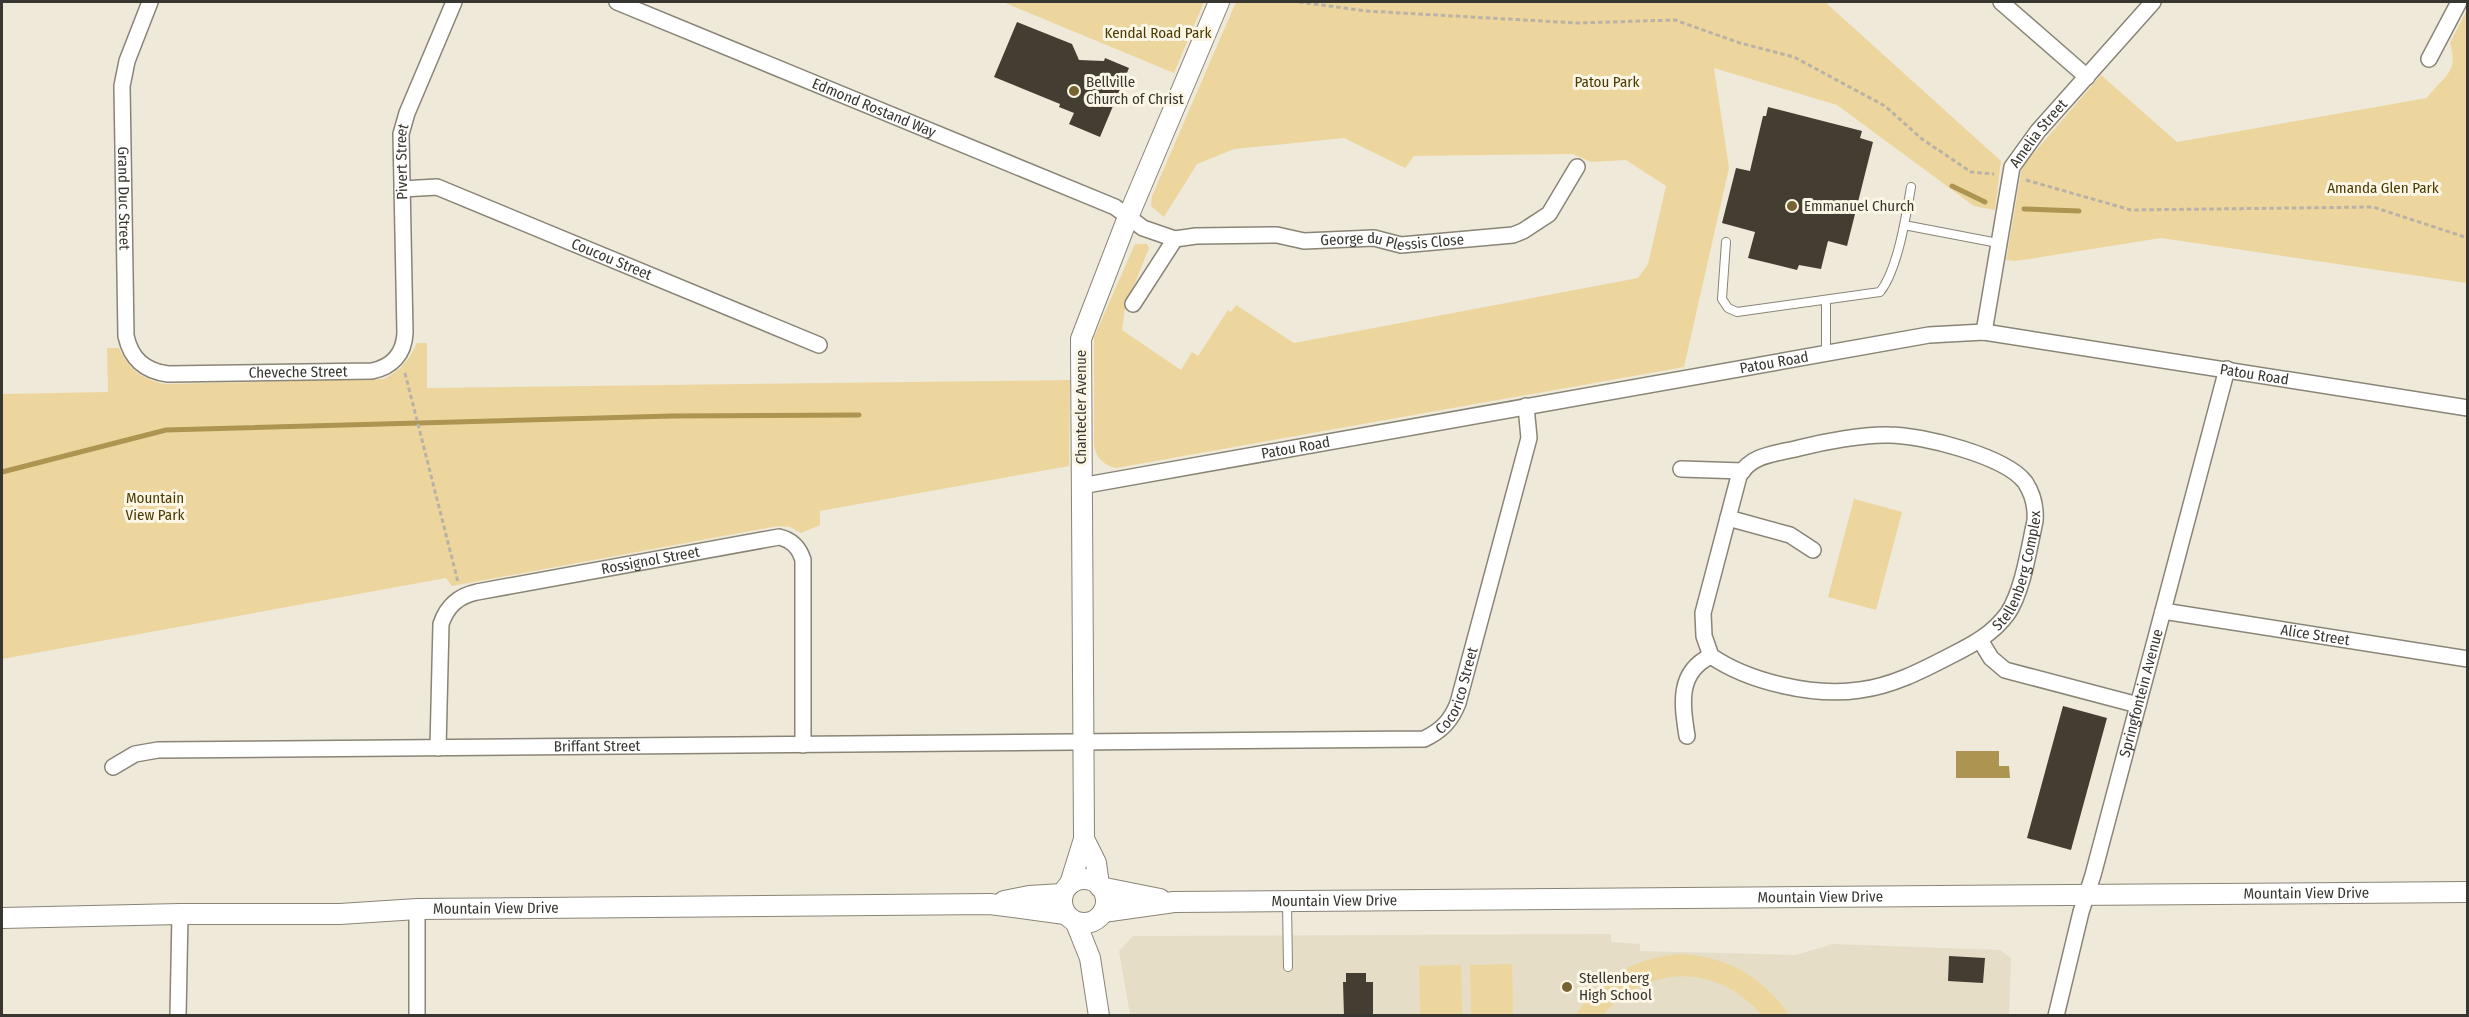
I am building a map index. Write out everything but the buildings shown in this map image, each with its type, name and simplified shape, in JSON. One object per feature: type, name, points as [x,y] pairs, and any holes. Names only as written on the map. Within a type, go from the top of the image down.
[{"type":"street","name":"Grand Duc Street","points":[[150,2],[127,61],[122,86],[126,336],[133,356],[139,363],[148,369],[168,374]]},
{"type":"street","name":"Pivert Street","points":[[400,354],[405,333],[401,134],[404,120],[454,2]]},
{"type":"street","name":"Edmond Rostand Way","points":[[617,2],[1115,207],[1128,216]]},
{"type":"street","name":"Chantecler Avenue","points":[[1066,889],[1084,839],[1081,339],[1128,216],[1220,2]]},
{"type":"street","points":[[2001,2],[2087,77]]},
{"type":"street","name":"Amelia Street","points":[[1984,332],[2009,176],[2020,154],[2153,2]]},
{"type":"street","points":[[2429,58],[2459,2]]},
{"type":"street","name":"George du Plessis Close","points":[[1128,216],[1143,228],[1175,239],[1196,236],[1276,235],[1304,241],[1374,238],[1401,245],[1513,235],[1533,227],[1549,214],[1577,167]]},
{"type":"street","name":"Coucou Street","points":[[402,189],[437,187],[819,345]]},
{"type":"street","points":[[1133,304],[1175,239]]},
{"type":"street","name":"Patou Road","points":[[1081,486],[1929,334],[1984,332],[2468,408]]},
{"type":"street","name":"Cheveche Street","points":[[168,374],[372,371],[387,366],[400,354]]},
{"type":"street","name":"Springfontein Avenue","points":[[2056,1016],[2227,369]]},
{"type":"street","name":"Cocorico Street","points":[[1083,743],[1413,740],[1424,739],[1443,728],[1450,720],[1458,703],[1529,438],[1526,406]]},
{"type":"street","name":"Stellenberg Complex","points":[[1711,656],[1743,674],[1776,684],[1822,690],[1859,691],[1890,684],[1980,640],[2002,620],[2016,597],[2035,521],[2036,511],[2030,492],[2016,473],[2006,466],[1959,448],[1915,436],[1886,434],[1808,446],[1759,458],[1751,462],[1743,471]]},
{"type":"street","points":[[1682,469],[1743,471],[1703,614],[1704,636],[1711,656],[1692,670],[1684,687],[1682,705],[1687,736]]},
{"type":"street","points":[[1728,518],[1790,535],[1813,550]]},
{"type":"street","name":"Rossignol Street","points":[[462,597],[477,592],[772,538],[786,538],[797,547],[803,560],[803,745]]},
{"type":"street","points":[[438,748],[441,624],[450,606],[462,597]]},
{"type":"street","name":"Alice Street","points":[[2163,611],[2468,659]]},
{"type":"street","name":"Stellenberg Complex","points":[[1980,640],[1991,658],[2006,670],[2138,705]]},
{"type":"street","name":"Briffant Street","points":[[113,767],[135,754],[158,750],[1083,743]]},
{"type":"street","name":"Chantecler Avenue","points":[[1084,839],[1096,863],[1100,886]]},
{"type":"street","points":[[1090,958],[1106,895],[1100,886],[1082,879],[1066,889],[1061,901],[1090,958],[1099,1016]]},
{"type":"street","name":"Mountain View Drive","points":[[1100,886],[1174,902]]},
{"type":"street","name":"Mountain View Drive","points":[[990,904],[1066,889]]},
{"type":"street","name":"Mountain View Drive","points":[[1102,914],[1174,902],[2468,892]]},
{"type":"street","name":"Mountain View Drive","points":[[2,918],[180,914],[340,914],[417,909],[990,904],[1071,919]]},
{"type":"street","points":[[417,909],[417,1016]]},
{"type":"street","points":[[178,1016],[180,914]]},
{"type":"street","points":[[1071,919],[1092,922],[1102,914]]},
{"type":"lane","points":[[1726,242],[1722,299],[1728,308],[1737,312],[1880,292],[1886,284],[1904,225],[1911,187]]},
{"type":"lane","points":[[1904,225],[1998,243]]},
{"type":"lane","points":[[1826,301],[1826,353]]},
{"type":"lane","points":[[1287,901],[1288,967]]},
{"type":"path","points":[[1299,2],[1366,11],[1577,23],[1675,20],[1740,43],[1794,57],[1885,106],[1922,139],[1971,172],[2009,176],[2131,210],[2373,207],[2468,238]]},
{"type":"path","points":[[400,354],[462,597]]},
{"type":"shaded area","points":[[1956,751],[1999,751],[1999,766],[2009,766],[2010,778],[1956,778]]},
{"type":"shaded area","name":"Stellenberg High School","points":[[1611,934],[1611,942],[1640,944],[1640,951],[1796,955],[1833,944],[2000,950],[2011,958],[2009,1015],[1130,1015],[1119,951],[1133,936]]},
{"type":"green space","name":"Kendal Road Park","points":[[1003,2],[1204,2],[1174,73]]},
{"type":"green space","name":"Patou Park","points":[[1236,2],[1825,2],[2001,161],[1995,210],[1974,206],[1837,105],[1714,68],[1729,168],[1684,367],[1116,468],[1101,460],[1096,454],[1094,445],[1094,337],[1135,244],[1147,244],[1149,248],[1125,308],[1122,330],[1181,370],[1192,352],[1198,356],[1228,310],[1231,312],[1236,305],[1294,343],[1638,278],[1648,264],[1666,186],[1626,160],[1591,162],[1573,154],[1414,156],[1405,168],[1344,138],[1234,149],[1197,164],[1164,217],[1151,206],[1152,196]]},
{"type":"green space","name":"Amanda Glen Park","points":[[2467,10],[2467,283],[2161,238],[2016,261],[2006,260],[2022,167],[2101,75],[2177,142],[2427,98],[2451,68],[2450,43]]},
{"type":"green space","name":"Mountain View Park","points":[[417,343],[427,343],[427,388],[1070,380],[1069,466],[820,511],[820,525],[801,533],[790,527],[778,526],[452,586],[446,578],[2,659],[2,394],[108,392],[107,348],[119,348],[127,362],[137,372],[165,384],[384,379],[404,364]]},
{"type":"green space","points":[[1854,499],[1902,512],[1876,610],[1828,597]]},
{"type":"green space","points":[[1682,954],[1714,959],[1743,971],[1768,990],[1789,1015],[1762,1015],[1744,998],[1724,986],[1704,979],[1682,976],[1661,979],[1641,986],[1621,998],[1603,1015],[1576,1015],[1597,990],[1621,971],[1650,959]]},
{"type":"green space","points":[[1512,964],[1513,1015],[1471,1015],[1470,965]]},
{"type":"green space","points":[[1461,965],[1462,1015],[1420,1015],[1419,966]]},
{"type":"waterway","points":[[1952,186],[1985,202]]},
{"type":"waterway","points":[[2024,209],[2079,211]]},
{"type":"waterway","points":[[2,472],[166,430],[672,416],[859,415]]},
{"type":"place","name":"Bellville Church of Christ","points":[[1074,91]]},
{"type":"place","name":"Emmanuel Church","points":[[1792,206]]},
{"type":"place","name":"Stellenberg High School","points":[[1567,987]]}]
